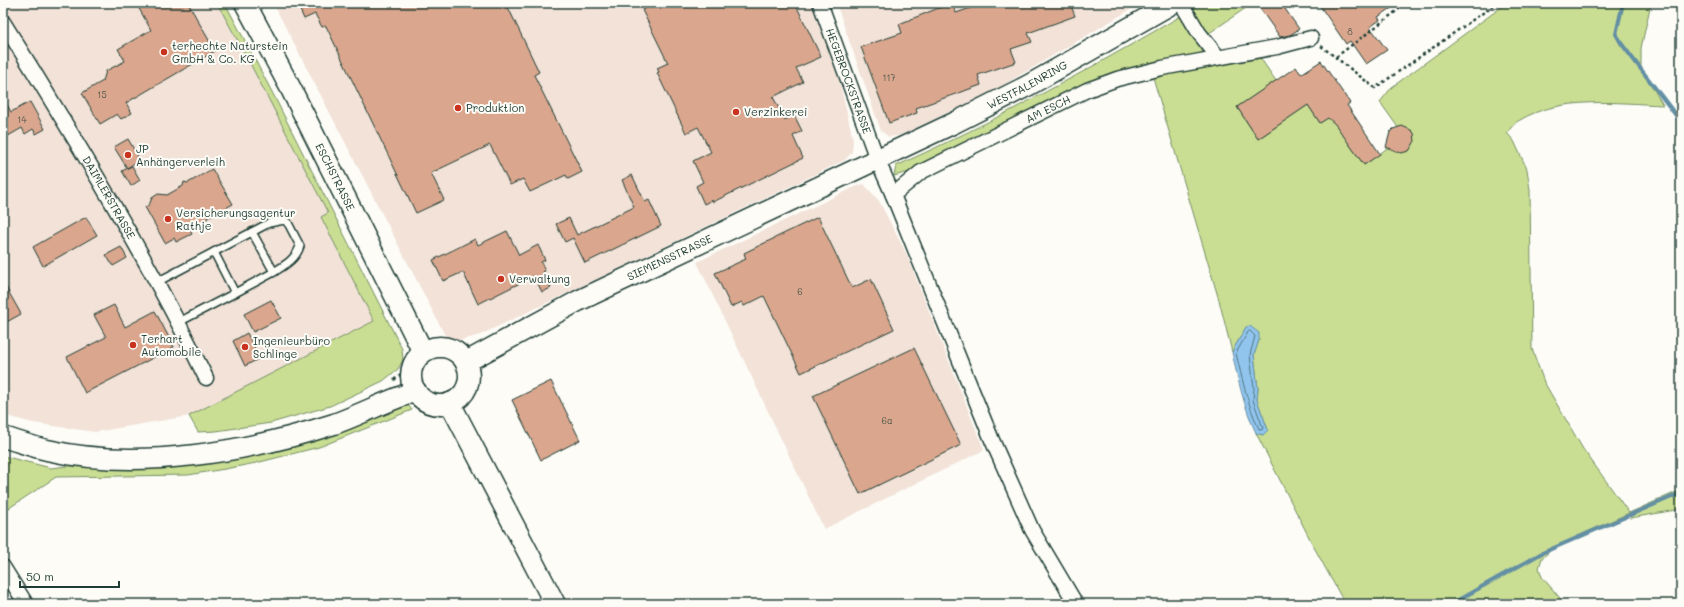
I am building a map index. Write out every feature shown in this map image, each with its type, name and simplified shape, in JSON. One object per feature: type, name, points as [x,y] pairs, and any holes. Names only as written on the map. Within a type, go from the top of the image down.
[{"type":"street","name":"ESCHSTRASSE","points":[[245,3],[291,89],[422,349]]},
{"type":"street","name":"HEGEBROCKSTRASSE","points":[[820,3],[877,159],[992,440],[1028,523],[1076,604]]},
{"type":"street","name":"WESTFALENRING","points":[[877,159],[1029,85],[1173,3]]},
{"type":"street","points":[[1182,3],[1198,33],[1218,57]]},
{"type":"street","name":"DAIMLERSTRASSE","points":[[3,22],[104,188],[179,322],[206,378]]},
{"type":"street","name":"AM ESCH","points":[[893,195],[921,172],[1087,90],[1162,68],[1277,47],[1311,38]]},
{"type":"street","name":"SIEMENSSTRASSE","points":[[469,361],[578,301],[877,159]]},
{"type":"street","points":[[3,437],[47,450],[81,456],[119,459],[193,455],[257,446],[294,436],[361,414],[404,390],[412,381],[412,370],[422,349],[432,348],[447,348],[460,354],[469,361],[469,381],[465,391],[452,407]]},
{"type":"street","points":[[404,390],[431,403],[452,407]]},
{"type":"street","points":[[452,407],[555,604]]},
{"type":"street","points":[[3,567],[26,604]]},
{"type":"lane","points":[[157,282],[269,223],[284,220],[288,223],[300,246],[298,252],[290,262],[179,322]]},
{"type":"lane","points":[[252,232],[274,272]]},
{"type":"lane","points":[[214,252],[235,293]]},
{"type":"path","points":[[1336,58],[1407,3]]},
{"type":"path","points":[[1311,38],[1376,88],[1495,3]]},
{"type":"path","points":[[436,341],[450,342],[461,348],[469,361],[475,370],[476,384],[471,396],[464,406],[452,407],[443,415],[433,415],[424,412],[411,403],[402,384],[402,373],[405,362],[412,352],[422,349],[436,341]]},
{"type":"path","points":[[402,373],[404,390]]},
{"type":"shaded area","points":[[3,3],[217,3],[328,213],[374,321],[189,416],[95,432],[33,423],[3,415]]},
{"type":"shaded area","points":[[273,3],[812,3],[839,80],[853,141],[852,152],[845,160],[480,335],[458,341],[446,337]]},
{"type":"shaded area","points":[[836,3],[1137,3],[1133,8],[995,90],[901,135],[889,137],[881,131]]},
{"type":"shaded area","points":[[864,184],[879,201],[906,253],[984,450],[824,529],[697,262]]},
{"type":"green space","points":[[217,3],[225,3],[272,92],[402,349],[403,360],[398,369],[383,381],[330,406],[271,423],[216,431],[198,432],[189,416],[374,321],[321,217],[328,213]]},
{"type":"green space","points":[[1202,3],[1253,3],[1205,36],[1190,11]]},
{"type":"green space","points":[[1507,3],[1651,3],[1641,48],[1641,68],[1663,105],[1590,103],[1553,107],[1536,112],[1518,121],[1507,133],[1514,141],[1527,169],[1530,190],[1532,349],[1544,382],[1583,449],[1629,513],[1556,546],[1542,558],[1539,568],[1542,577],[1565,604],[1345,604],[1315,549],[1256,433],[1263,435],[1268,430],[1257,400],[1258,389],[1254,355],[1259,340],[1246,327],[1232,352],[1219,300],[1152,74],[1257,53],[1276,81],[1237,107],[1258,139],[1308,105],[1320,123],[1330,116],[1364,165],[1404,136],[1380,102],[1392,87]]},
{"type":"green space","points":[[1181,16],[1190,26],[1203,46],[1201,58],[1084,86],[909,172],[894,176],[896,166],[969,132],[1040,95]]},
{"type":"green space","points":[[408,405],[412,410],[319,447],[256,463],[188,475],[56,477],[3,512],[3,456],[51,468],[67,466],[108,467],[212,463],[274,452],[327,435]]},
{"type":"green space","points":[[1681,490],[1681,509],[1631,518],[1629,513]]},
{"type":"water","points":[[1250,326],[1259,333],[1259,340],[1254,355],[1258,389],[1257,400],[1268,430],[1263,435],[1256,433],[1248,413],[1232,352],[1246,327]]},
{"type":"building","points":[[136,3],[188,3],[215,51],[126,103],[132,113],[121,119],[117,114],[100,124],[82,93],[103,81],[106,71],[125,61],[118,49],[151,30]]},
{"type":"building","name":"Produktion","points":[[297,3],[506,3],[539,72],[534,75],[582,172],[568,179],[566,175],[530,192],[523,179],[510,185],[490,145],[431,173],[444,200],[416,213],[326,26],[322,27],[315,14],[304,19]]},
{"type":"building","name":"Verzinkerei","points":[[655,3],[795,3],[821,57],[796,68],[803,82],[773,97],[785,120],[794,115],[802,131],[793,136],[803,158],[713,202],[712,200],[704,204],[696,186],[703,182],[693,161],[711,152],[698,127],[686,133],[657,73],[659,72],[657,68],[668,63],[642,10]]},
{"type":"building","points":[[951,3],[956,13],[985,3],[1070,3],[1075,16],[1028,33],[1032,42],[1011,49],[1016,62],[978,75],[981,85],[916,108],[917,113],[889,123],[861,47],[902,33],[899,24]]},
{"type":"building","points":[[1256,3],[1281,3],[1299,29],[1290,35],[1280,37]]},
{"type":"building","points":[[1318,3],[1399,3],[1378,17],[1380,20],[1370,27],[1387,50],[1366,64],[1350,41],[1346,44]]},
{"type":"building","points":[[1321,61],[1350,103],[1347,105],[1380,154],[1364,165],[1335,124],[1328,118],[1320,123],[1308,105],[1258,139],[1237,107],[1296,67],[1301,74]]},
{"type":"building","points":[[3,97],[11,112],[30,102],[45,129],[36,134],[33,129],[25,134],[22,128],[3,139]]},
{"type":"building","points":[[1402,126],[1414,133],[1415,141],[1409,151],[1401,153],[1386,147],[1390,132],[1393,129]]},
{"type":"building","name":"JP Anhängerverleih","points":[[128,139],[140,160],[127,168],[114,147]]},
{"type":"building","points":[[132,166],[140,180],[131,186],[122,171]]},
{"type":"building","points":[[212,169],[233,204],[207,218],[206,222],[203,221],[189,228],[192,234],[176,242],[174,238],[165,243],[145,207],[149,205],[152,198],[158,194],[167,195],[183,186],[184,182],[188,183]]},
{"type":"building","points":[[632,175],[645,202],[649,200],[661,226],[585,263],[573,238],[565,242],[556,224],[569,218],[577,235],[634,207],[622,180]]},
{"type":"building","points":[[86,217],[97,235],[43,266],[33,247]]},
{"type":"building","points":[[818,217],[852,288],[871,279],[894,329],[801,373],[764,296],[744,306],[742,302],[731,307],[715,273],[746,259],[744,253]]},
{"type":"building","points":[[507,231],[519,255],[538,245],[545,260],[541,262],[545,271],[543,272],[551,288],[542,292],[534,276],[478,304],[463,272],[443,281],[433,260],[475,239],[478,245]]},
{"type":"building","points":[[121,247],[127,258],[113,266],[106,255]]},
{"type":"building","points":[[3,282],[21,314],[3,324]]},
{"type":"building","points":[[271,300],[281,318],[253,332],[244,314]]},
{"type":"building","name":"Terhart Automobile","points":[[114,305],[125,327],[155,311],[174,347],[85,393],[67,357],[106,337],[94,315]]},
{"type":"building","name":"Ingenieurbüro Schlinge","points":[[247,333],[260,358],[245,366],[233,341]]},
{"type":"building","points":[[914,348],[961,445],[860,494],[813,396]]},
{"type":"building","points":[[551,381],[580,440],[541,460],[512,400]]},
{"type":"waterway","points":[[1623,3],[1616,34],[1621,43],[1681,122]]},
{"type":"waterway","points":[[1451,604],[1542,553],[1681,493]]},
{"type":"place","name":"terhechte Naturstein GmbH & Co. KG","points":[[164,52]]},
{"type":"place","name":"Produktion","points":[[458,108]]},
{"type":"place","name":"Verzinkerei","points":[[736,112]]},
{"type":"place","name":"JP Anhängerverleih","points":[[128,155]]},
{"type":"place","name":"Versicherungsagentur Rathje","points":[[168,219]]},
{"type":"place","name":"Verwaltung","points":[[501,279]]},
{"type":"place","name":"Terhart Automobile","points":[[133,345]]},
{"type":"place","name":"Ingenieurbüro Schlinge","points":[[245,347]]}]
